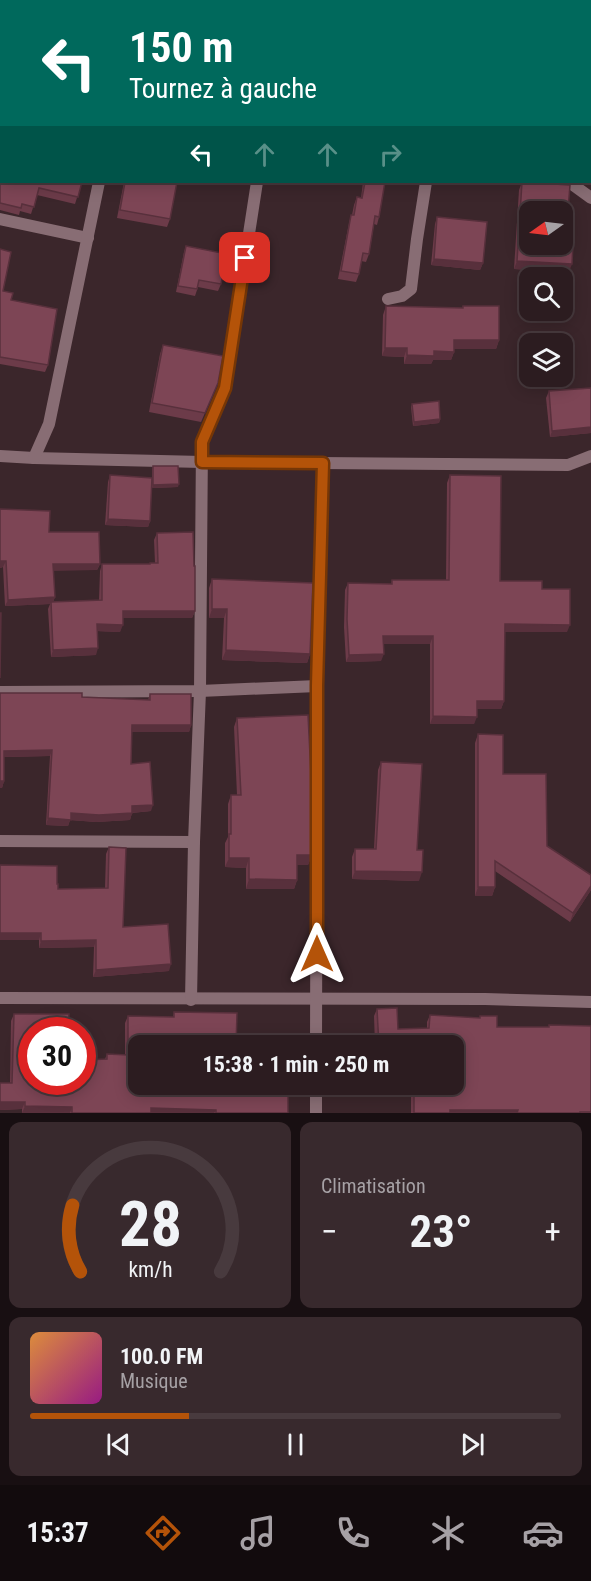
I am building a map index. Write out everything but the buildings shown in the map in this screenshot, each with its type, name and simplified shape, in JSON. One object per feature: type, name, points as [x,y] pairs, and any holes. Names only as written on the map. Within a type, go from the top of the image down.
[{"type":"street","points":[[34,458],[49,424],[99,183]]},
{"type":"street","points":[[191,1000],[200,691],[202,442],[225,388],[256,183]]},
{"type":"street","points":[[388,299],[402,296],[411,289],[426,183]]},
{"type":"street","points":[[570,183],[591,198]]},
{"type":"street","points":[[0,219],[88,238]]},
{"type":"street","points":[[0,456],[202,462],[568,465],[591,456]]},
{"type":"street","points":[[316,1035],[317,686],[323,463]]},
{"type":"street","points":[[0,692],[200,691],[317,686]]},
{"type":"street","points":[[0,842],[194,842]]},
{"type":"street","points":[[0,998],[473,999],[591,1002]]},
{"type":"street","points":[[316,1095],[316,1113]]},
{"type":"route","points":[[245,258],[225,388],[202,442],[202,462],[323,463],[317,686],[317,954]]}]
